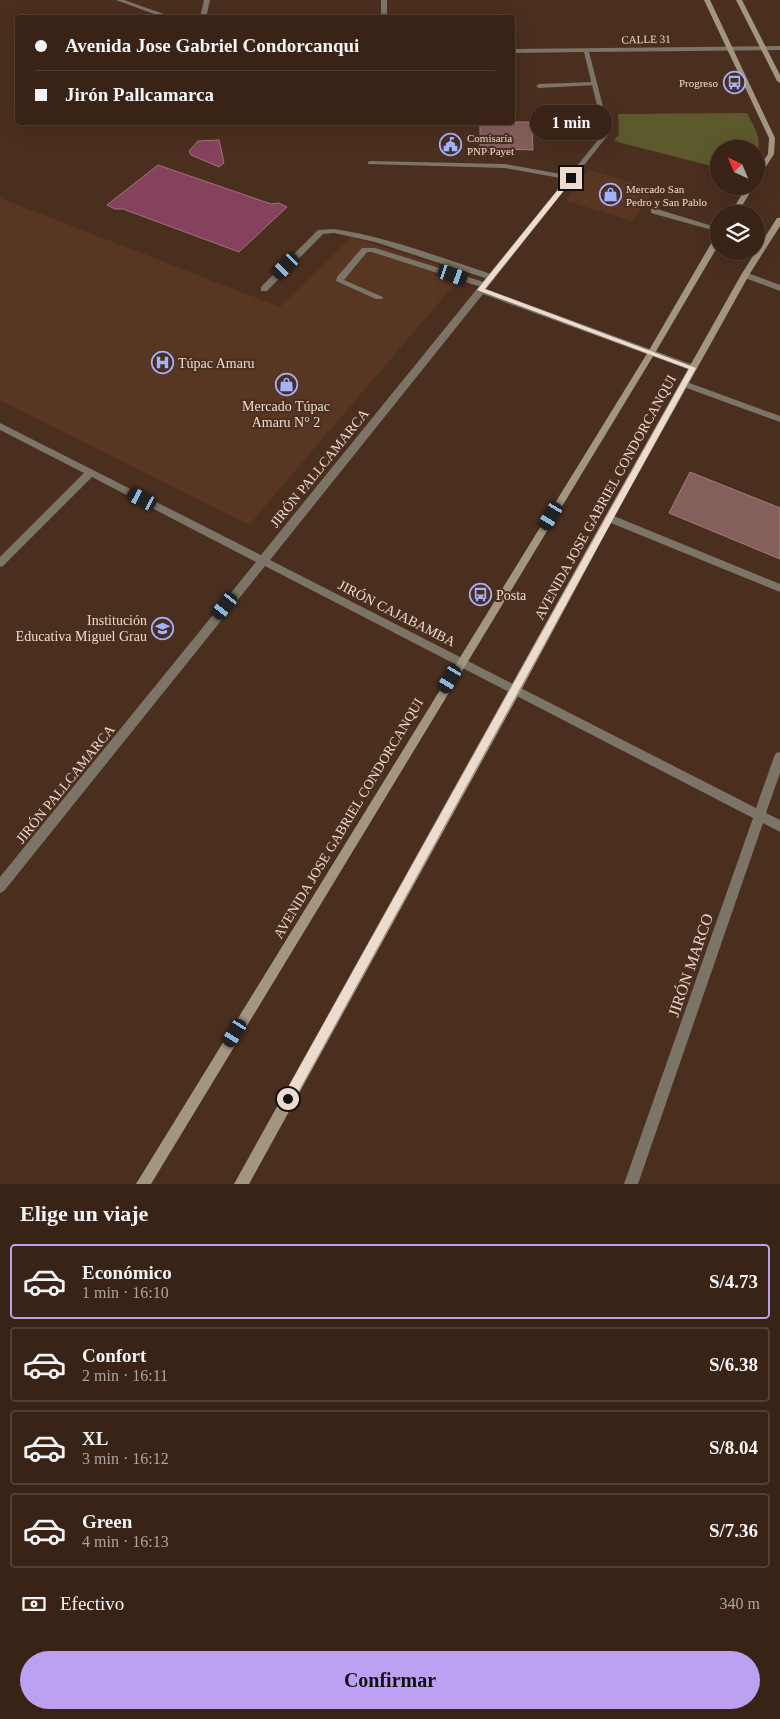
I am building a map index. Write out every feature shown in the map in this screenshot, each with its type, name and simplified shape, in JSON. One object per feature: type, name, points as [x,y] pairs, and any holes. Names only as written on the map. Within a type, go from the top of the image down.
[{"type":"main road","points":[[707,0],[772,138],[771,154],[765,164]]},
{"type":"main road","points":[[739,0],[780,81]]},
{"type":"main road","name":"AVENIDA JOSE GABRIEL CONDORCANQUI","points":[[241,1184],[608,518],[745,275],[780,220]]},
{"type":"main road","name":"AVENIDA JOSE GABRIEL CONDORCANQUI","points":[[143,1184],[710,252]]},
{"type":"street","points":[[119,0],[163,15]]},
{"type":"street","points":[[204,15],[207,0]]},
{"type":"street","points":[[384,0],[384,15]]},
{"type":"street","name":"CALLE 31","points":[[515,52],[780,48]]},
{"type":"street","name":"JIRÓN PALLCAMARCA","points":[[0,887],[605,135],[605,126],[586,50]]},
{"type":"street","points":[[539,86],[593,84]]},
{"type":"street","points":[[370,163],[505,166],[571,178]]},
{"type":"street","points":[[654,211],[710,227]]},
{"type":"street","points":[[264,289],[320,232],[325,230],[352,233],[491,277]]},
{"type":"street","points":[[379,297],[340,281],[365,250],[372,250],[483,288],[693,368]]},
{"type":"street","points":[[745,275],[780,288]]},
{"type":"street","points":[[684,384],[780,420]]},
{"type":"street","name":"JIRÓN CAJABAMBA","points":[[0,426],[780,826]]},
{"type":"street","points":[[0,562],[90,472]]},
{"type":"street","points":[[608,518],[780,588]]},
{"type":"street","name":"JIRÓN MARCO","points":[[631,1184],[780,757]]},
{"type":"shaded area","points":[[747,113],[759,140],[710,140],[710,166],[614,141],[619,134],[618,114]]},
{"type":"shaded area","points":[[219,140],[224,163],[219,167],[191,155],[189,151],[198,141]]},
{"type":"shaded area","points":[[158,165],[271,204],[279,203],[287,207],[239,252],[123,209],[115,209],[107,205]]},
{"type":"shaded area","name":"Mercado San Pedro y San Pablo","points":[[589,170],[654,189],[632,221],[566,201]]},
{"type":"shaded area","points":[[0,198],[280,307],[351,237],[464,273],[249,525],[0,400]]},
{"type":"building","points":[[515,122],[532,122],[533,150],[502,149],[502,153],[480,152],[480,125],[515,125]]},
{"type":"building","points":[[690,472],[780,508],[780,559],[669,513]]},
{"type":"place","name":"Progreso","points":[[734,83]]},
{"type":"place","name":"Comisaría PNP Payet","points":[[451,144]]},
{"type":"place","name":"Mercado San Pedro y San Pablo","points":[[610,195]]},
{"type":"place","name":"Túpac Amaru","points":[[162,363]]},
{"type":"place","name":"Mercado Túpac Amaru N° 2","points":[[286,384]]},
{"type":"place","name":"Posta","points":[[480,595]]},
{"type":"place","name":"Institución Educativa Miguel Grau","points":[[163,628]]},
{"type":"route","points":[[288,1099],[608,518],[693,368],[481,290],[571,178]]}]
